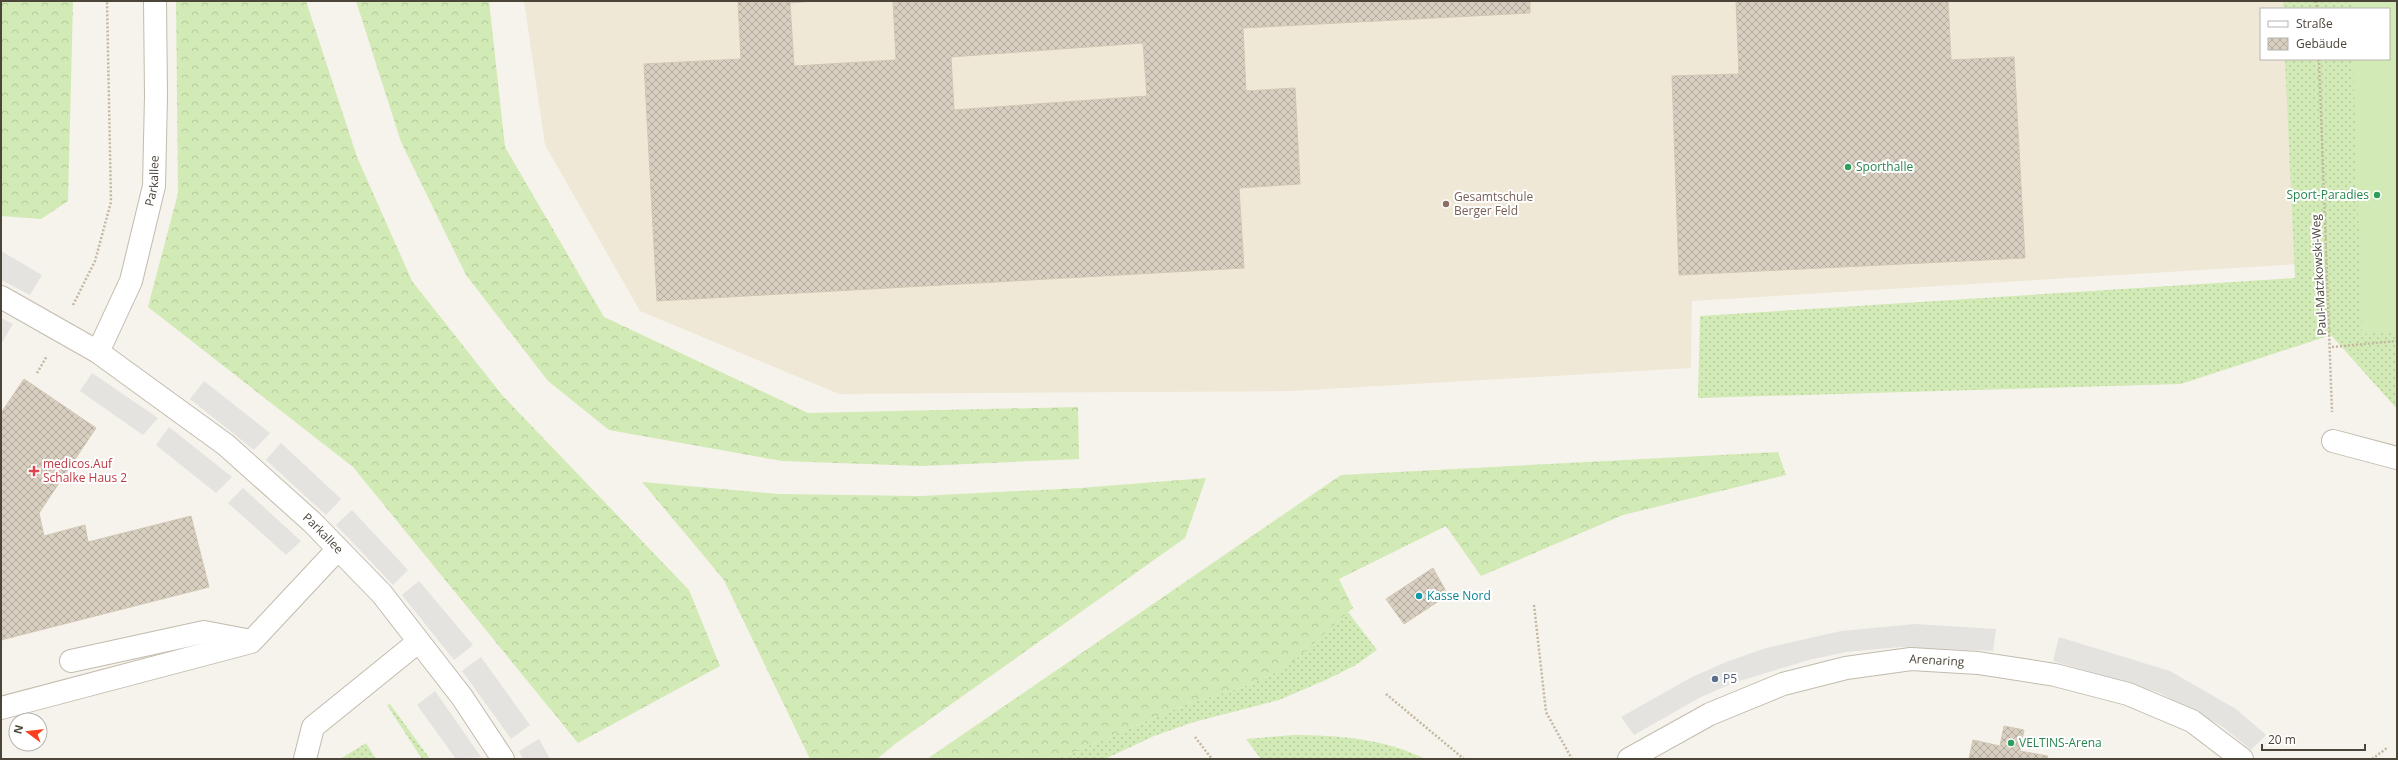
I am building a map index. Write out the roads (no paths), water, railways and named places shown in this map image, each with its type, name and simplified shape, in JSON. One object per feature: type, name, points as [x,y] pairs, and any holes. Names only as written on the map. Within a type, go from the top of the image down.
[{"type":"street","name":"Parkallee","points":[[98,352],[131,281],[154,186],[156,96],[155,1]]},
{"type":"street","name":"Parkallee","points":[[1,297],[98,352],[226,445],[312,522],[382,594],[462,697],[504,759]]},
{"type":"street","points":[[2333,441],[2397,458]]},
{"type":"street","points":[[1,708],[251,642],[338,549]]},
{"type":"street","points":[[71,662],[204,632],[251,642]]},
{"type":"street","points":[[305,759],[313,727],[418,642]]},
{"type":"street","name":"Arenaring","points":[[1630,758],[1710,714],[1783,684],[1846,668],[1911,659],[1978,663],[2048,674],[2128,694],[2192,721],[2242,759]]},
{"type":"place","name":"Sporthalle","points":[[1848,167]]},
{"type":"place","name":"Sport-Paradies","points":[[2377,195]]},
{"type":"place","name":"Gesamtschule Berger Feld","points":[[1446,204]]},
{"type":"place","name":"medicos.Auf Schalke Haus 2","points":[[34,471]]},
{"type":"place","name":"Kasse Nord","points":[[1419,596]]},
{"type":"place","name":"P5","points":[[1715,679]]},
{"type":"place","name":"VELTINS-Arena","points":[[2011,743]]}]
